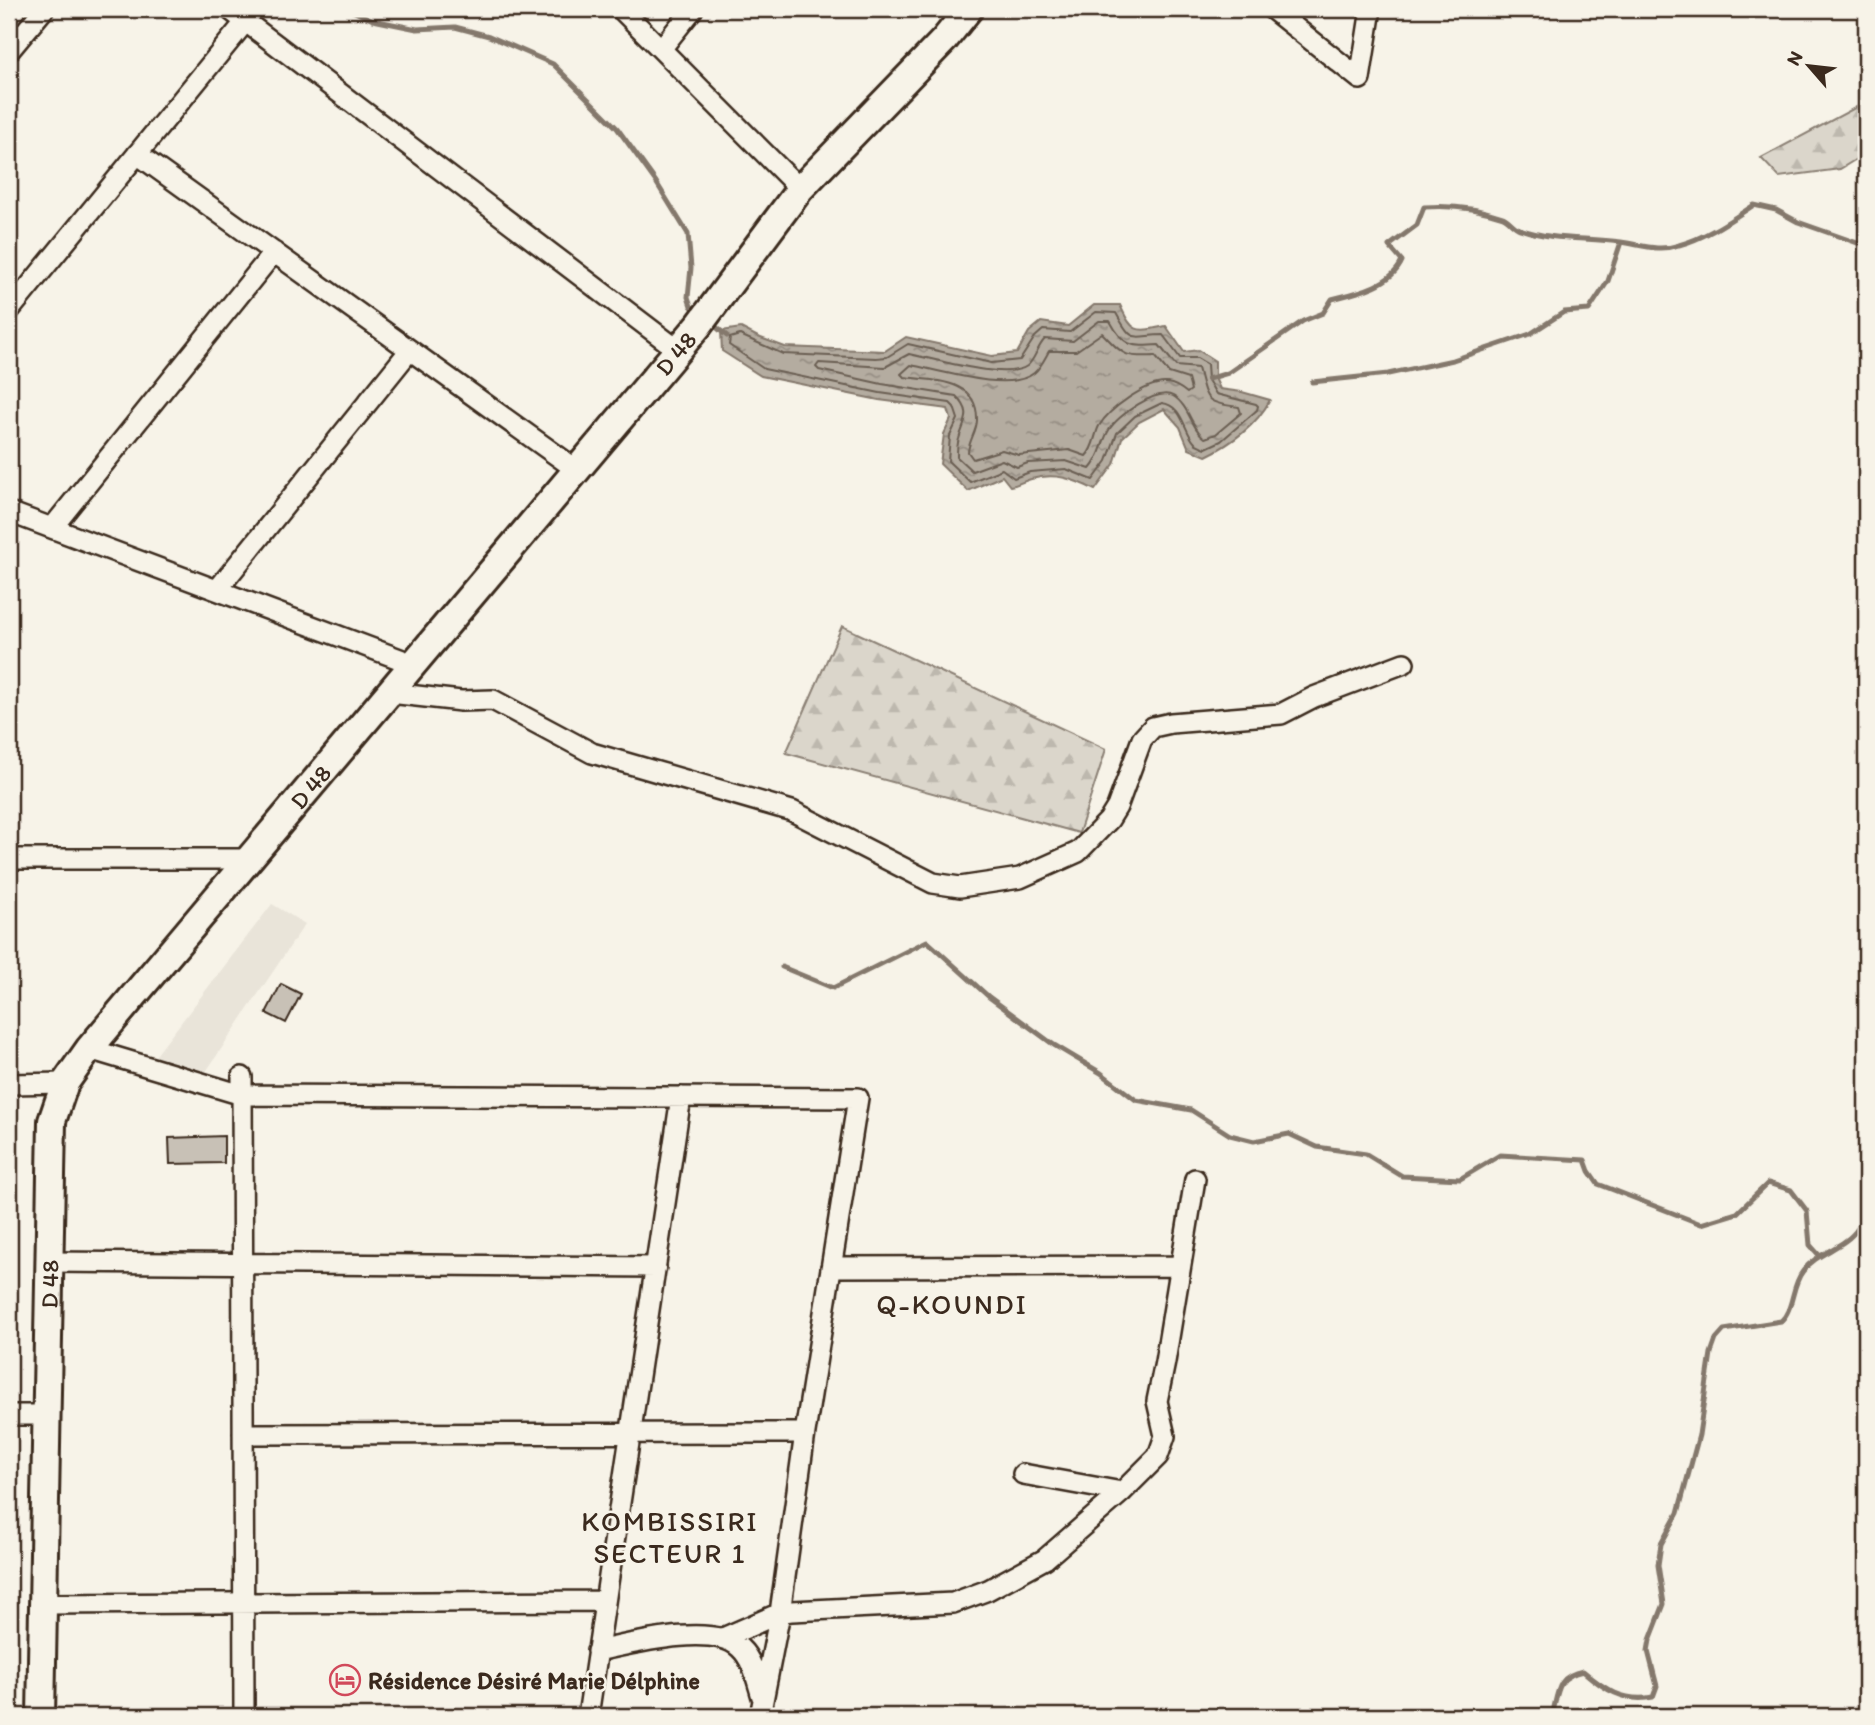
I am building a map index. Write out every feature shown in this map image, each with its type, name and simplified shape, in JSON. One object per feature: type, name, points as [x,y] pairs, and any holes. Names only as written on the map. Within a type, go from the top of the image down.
[{"type":"street","points":[[9,51],[44,9]]},
{"type":"street","points":[[229,9],[678,350]]},
{"type":"street","points":[[621,9],[800,189]]},
{"type":"street","points":[[661,49],[694,9]]},
{"type":"street","name":"D 48","points":[[41,1716],[52,1121],[65,1083],[89,1049],[678,350],[800,189],[944,40],[970,9]]},
{"type":"street","points":[[1272,9],[1360,79],[1371,9]]},
{"type":"street","points":[[9,311],[246,21]]},
{"type":"street","points":[[137,154],[577,470]]},
{"type":"street","points":[[52,528],[274,252]]},
{"type":"street","points":[[218,590],[410,350]]},
{"type":"street","points":[[9,512],[413,664]]},
{"type":"street","points":[[390,693],[461,701],[493,700],[592,753],[792,811],[933,883],[960,887],[1020,878],[1078,852],[1109,820],[1117,807],[1142,739],[1153,727],[1171,723],[1281,714],[1314,697],[1404,663]]},
{"type":"street","points":[[9,859],[250,859]]},
{"type":"street","points":[[89,1049],[242,1086],[681,1097],[858,1098],[762,1708]]},
{"type":"street","points":[[9,1084],[65,1083]]},
{"type":"street","points":[[242,1086],[244,1716]]},
{"type":"street","points":[[587,1716],[681,1097]]},
{"type":"street","points":[[723,1638],[779,1613],[953,1603],[988,1590],[1045,1559],[1122,1492],[1158,1456],[1165,1436],[1157,1401],[1195,1179]]},
{"type":"street","points":[[50,1262],[656,1266]]},
{"type":"street","points":[[831,1268],[1180,1266]]},
{"type":"street","points":[[9,1415],[47,1415]]},
{"type":"street","points":[[243,1434],[805,1433]]},
{"type":"street","points":[[1023,1474],[1122,1492]]},
{"type":"street","points":[[43,1604],[605,1601]]},
{"type":"street","points":[[597,1651],[654,1639],[707,1636],[723,1638],[741,1648],[752,1667],[762,1708]]},
{"type":"shaded area","points":[[272,904],[305,924],[199,1082],[147,1067]]},
{"type":"green space","points":[[1866,102],[1866,153],[1840,169],[1779,177],[1761,158]]},
{"type":"green space","points":[[842,626],[1106,749],[1079,833],[786,753]]},
{"type":"water","points":[[1094,305],[1120,305],[1128,321],[1137,329],[1166,326],[1184,352],[1198,350],[1215,361],[1215,378],[1220,389],[1270,400],[1265,409],[1242,433],[1206,456],[1189,449],[1180,427],[1164,409],[1139,422],[1122,438],[1114,464],[1095,490],[1072,480],[1048,476],[1010,486],[1002,476],[968,491],[940,464],[944,434],[951,419],[948,409],[879,400],[761,376],[722,351],[721,331],[741,328],[785,347],[885,351],[906,337],[992,356],[1017,353],[1029,332],[1041,322],[1068,326]]},
{"type":"building","points":[[281,984],[301,994],[286,1023],[266,1013]]},
{"type":"building","points":[[224,1136],[224,1163],[170,1164],[169,1138]]},
{"type":"waterway","points":[[348,9],[373,20],[417,29],[455,27],[489,36],[553,64],[617,128],[656,182],[688,234],[691,268],[688,297],[691,306],[700,314]]},
{"type":"waterway","points":[[1208,379],[1228,373],[1303,321],[1323,313],[1332,299],[1372,287],[1390,277],[1402,261],[1389,246],[1417,225],[1424,207],[1483,211],[1503,217],[1515,227],[1532,233],[1664,248],[1699,238],[1754,205],[1776,210],[1798,222],[1866,246]]},
{"type":"waterway","points":[[1312,382],[1388,374],[1453,360],[1530,334],[1564,312],[1589,310],[1608,281],[1621,242]]},
{"type":"waterway","points":[[710,322],[727,336]]},
{"type":"waterway","points":[[782,967],[833,988],[927,941],[989,997],[1136,1100],[1191,1110],[1230,1135],[1254,1141],[1289,1134],[1317,1147],[1366,1154],[1402,1176],[1460,1179],[1500,1155],[1585,1160],[1598,1184],[1701,1224],[1737,1213],[1768,1183],[1791,1190],[1807,1211],[1810,1245],[1819,1255]]},
{"type":"waterway","points":[[1552,1716],[1557,1693],[1563,1681],[1574,1673],[1583,1671],[1615,1693],[1633,1698],[1653,1697],[1657,1686],[1648,1651],[1664,1604],[1658,1565],[1661,1544],[1678,1513],[1699,1435],[1711,1353],[1716,1339],[1724,1330],[1781,1321],[1803,1271],[1852,1235],[1866,1208]]},
{"type":"waterway","points":[[1460,1716],[1468,1712],[1485,1716]]},
{"type":"place","name":"Résidence Désiré Marie Délphine","points":[[345,1680]]},
{"type":"district","name":"Q-KOUNDI","points":[[952,1304]]},
{"type":"district","name":"KOMBISSIRI SECTEUR 1","points":[[670,1537]]}]
